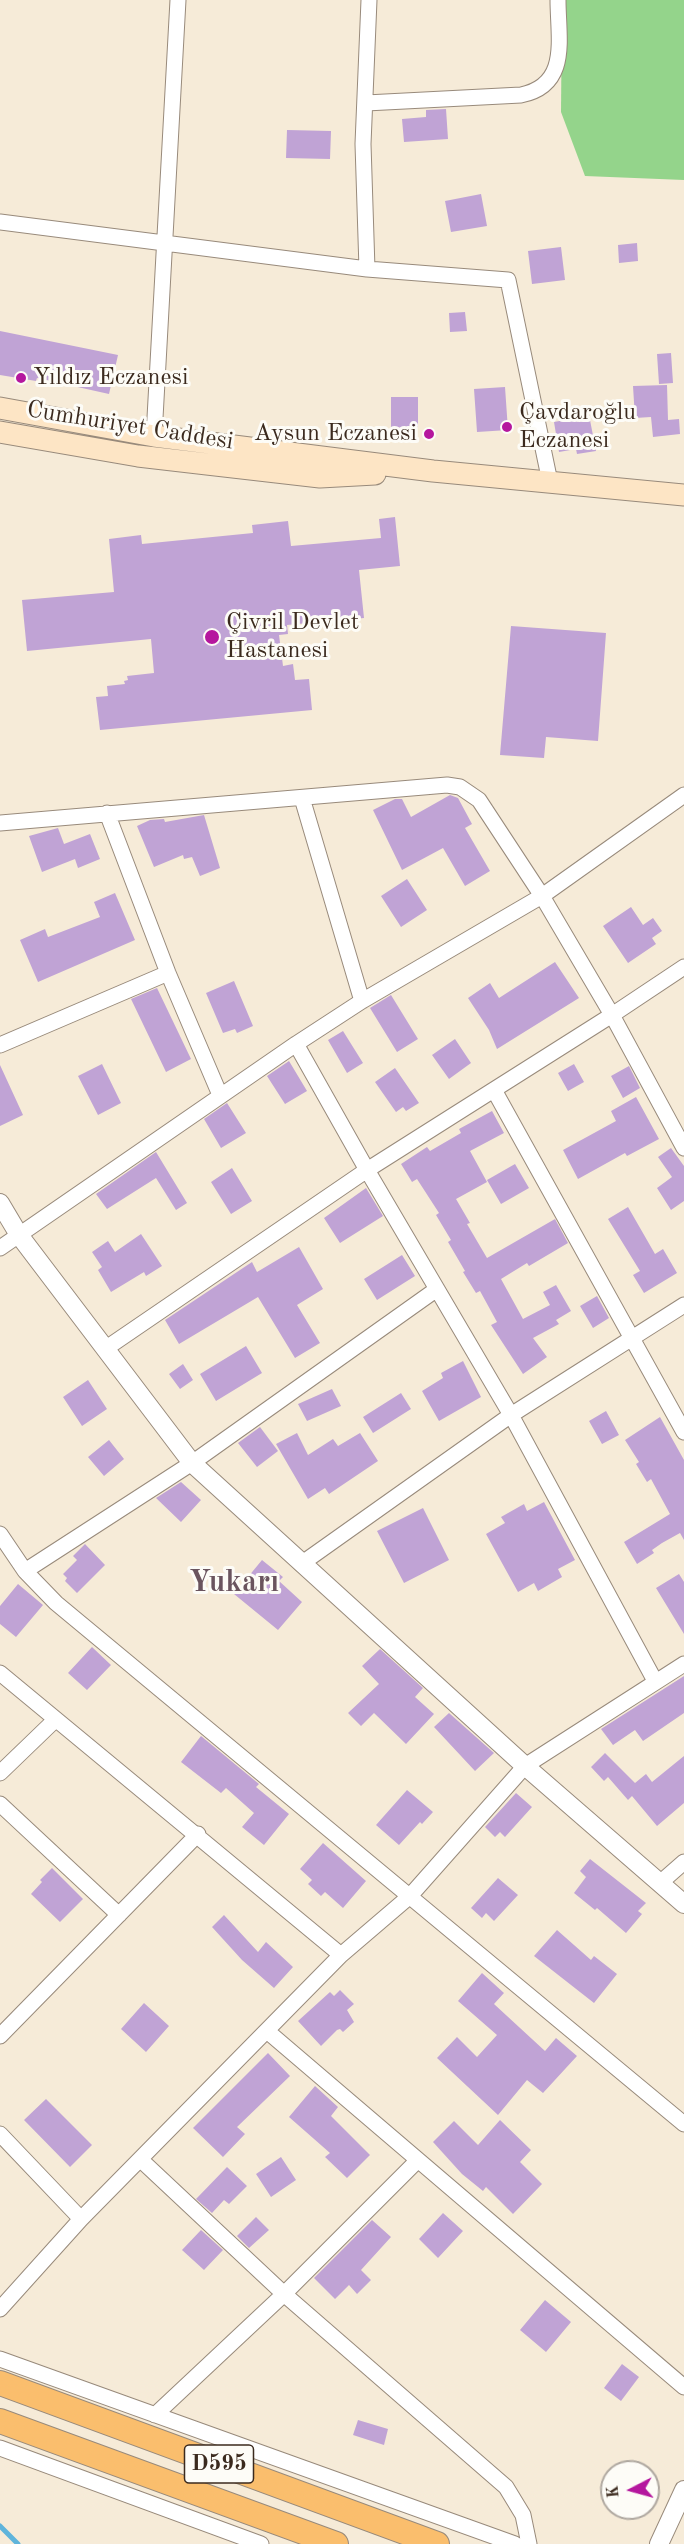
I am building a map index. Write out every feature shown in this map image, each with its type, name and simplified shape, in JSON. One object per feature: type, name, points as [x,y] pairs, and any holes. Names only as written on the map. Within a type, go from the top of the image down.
[{"type":"highway","name":"D595","points":[[0,2384],[437,2544]]},
{"type":"highway","name":"D595","points":[[0,2421],[336,2544]]},
{"type":"main road","name":"Cumhuriyet Caddesi","points":[[0,408],[154,436],[433,471],[684,495]]},
{"type":"main road","name":"Cumhuriyet Caddesi","points":[[0,432],[138,456],[320,477],[433,471]]},
{"type":"street","points":[[154,436],[178,0]]},
{"type":"street","points":[[366,269],[363,144],[369,0]]},
{"type":"street","points":[[366,103],[521,95],[538,89],[546,84],[557,70],[558,0]]},
{"type":"street","points":[[0,222],[366,269],[508,280],[550,482]]},
{"type":"street","points":[[0,823],[447,785],[460,787],[479,800],[542,896],[612,1015],[684,1148]]},
{"type":"street","points":[[0,1248],[296,1044],[362,1001],[542,896],[684,795]]},
{"type":"street","points":[[302,798],[362,1001]]},
{"type":"street","points":[[107,813],[168,973],[220,1095]]},
{"type":"street","points":[[105,1349],[367,1170],[684,967]]},
{"type":"street","points":[[0,1045],[168,973]]},
{"type":"street","points":[[296,1044],[511,1415],[655,1681]]},
{"type":"street","points":[[494,1090],[684,1432]]},
{"type":"street","points":[[0,1203],[19,1235],[192,1463],[525,1766],[684,1904]]},
{"type":"street","points":[[25,1571],[192,1463],[437,1289]]},
{"type":"street","points":[[301,1564],[511,1415],[684,1305]]},
{"type":"street","points":[[0,1534],[25,1571],[56,1603],[684,2124]]},
{"type":"street","points":[[0,2309],[81,2219],[341,1955],[410,1896],[525,1766],[684,1664]]},
{"type":"street","points":[[3,1680],[198,1834],[341,1955]]},
{"type":"street","points":[[0,1773],[55,1720]]},
{"type":"street","points":[[0,1804],[119,1915]]},
{"type":"street","points":[[0,2036],[198,1834]]},
{"type":"street","points":[[660,1883],[684,1862]]},
{"type":"street","points":[[267,2031],[684,2387]]},
{"type":"street","points":[[0,2134],[81,2219]]},
{"type":"street","points":[[141,2160],[284,2294],[506,2487],[523,2515],[529,2544]]},
{"type":"street","points":[[155,2415],[284,2294],[418,2160]]},
{"type":"street","points":[[0,2359],[515,2544]]},
{"type":"street","points":[[0,2448],[261,2544]]},
{"type":"street","points":[[659,2544],[684,2490]]},
{"type":"green space","points":[[562,0],[684,0],[684,180],[585,176],[561,112]]},
{"type":"building","points":[[446,109],[448,139],[404,142],[402,119],[426,117],[426,110]]},
{"type":"building","points":[[287,130],[331,131],[330,159],[286,158]]},
{"type":"building","points":[[481,194],[487,226],[451,232],[445,201]]},
{"type":"building","points":[[637,243],[638,261],[619,263],[618,245]]},
{"type":"building","points":[[561,247],[565,280],[532,284],[528,251]]},
{"type":"building","points":[[465,312],[467,331],[450,332],[449,313]]},
{"type":"building","points":[[0,331],[118,355],[109,394],[37,378],[36,381],[0,375]]},
{"type":"building","points":[[671,353],[673,383],[659,384],[657,354]]},
{"type":"building","points":[[667,385],[668,420],[679,419],[680,434],[653,437],[651,417],[635,418],[633,386]]},
{"type":"building","points":[[505,387],[508,430],[477,432],[474,389]]},
{"type":"building","points":[[391,397],[418,397],[418,427],[391,428]]},
{"type":"building","points":[[576,418],[577,422],[590,420],[596,451],[577,454],[576,449],[559,452],[554,422]]},
{"type":"building","points":[[395,517],[400,566],[359,570],[364,618],[287,625],[288,634],[279,635],[283,666],[293,664],[295,680],[309,679],[312,710],[100,730],[96,697],[108,696],[107,686],[125,684],[124,681],[128,680],[127,676],[154,673],[151,639],[27,651],[22,600],[114,592],[109,539],[141,535],[142,544],[253,533],[252,525],[288,521],[291,546],[381,538],[379,519]]},
{"type":"building","points":[[511,626],[606,633],[598,741],[546,737],[544,758],[500,755]]},
{"type":"building","points":[[450,795],[458,798],[472,824],[465,828],[490,871],[465,886],[443,848],[402,870],[373,810],[395,799],[402,799],[411,817]]},
{"type":"building","points":[[204,815],[220,868],[200,876],[192,857],[184,859],[183,855],[154,867],[137,826],[150,820],[164,819],[165,822]]},
{"type":"building","points":[[58,828],[64,844],[90,834],[100,859],[78,868],[75,859],[42,872],[29,836]]},
{"type":"building","points":[[407,879],[427,910],[401,927],[381,896]]},
{"type":"building","points":[[115,893],[135,940],[38,982],[20,940],[45,929],[48,937],[100,917],[94,902]]},
{"type":"building","points":[[631,907],[643,925],[653,918],[662,931],[652,938],[656,944],[628,963],[603,926]]},
{"type":"building","points":[[555,962],[579,998],[497,1049],[489,1030],[468,998],[490,983],[499,998]]},
{"type":"building","points":[[234,981],[253,1026],[237,1033],[235,1029],[223,1033],[206,993]]},
{"type":"building","points":[[157,988],[191,1059],[166,1072],[131,999]]},
{"type":"building","points":[[391,995],[418,1039],[397,1052],[370,1008]]},
{"type":"building","points":[[343,1031],[363,1063],[347,1073],[328,1040]]},
{"type":"building","points":[[455,1039],[471,1063],[449,1079],[432,1055]]},
{"type":"building","points":[[289,1061],[307,1091],[285,1104],[267,1076]]},
{"type":"building","points":[[102,1064],[121,1103],[98,1115],[78,1076]]},
{"type":"building","points":[[574,1064],[584,1082],[568,1091],[558,1073]]},
{"type":"building","points":[[0,1065],[23,1115],[0,1126]]},
{"type":"building","points":[[629,1066],[640,1088],[623,1098],[611,1076]]},
{"type":"building","points":[[395,1068],[419,1103],[406,1111],[403,1107],[396,1112],[375,1082]]},
{"type":"building","points":[[636,1097],[659,1139],[627,1156],[625,1153],[578,1179],[563,1150],[616,1121],[611,1111]]},
{"type":"building","points":[[227,1103],[246,1133],[221,1148],[204,1119]]},
{"type":"building","points":[[492,1111],[504,1133],[470,1151],[487,1182],[456,1199],[470,1223],[467,1224],[487,1258],[555,1219],[568,1243],[529,1266],[527,1263],[501,1279],[523,1319],[550,1305],[543,1292],[556,1285],[571,1311],[556,1320],[559,1324],[533,1338],[547,1357],[523,1374],[491,1325],[497,1322],[480,1291],[476,1293],[463,1272],[465,1271],[448,1242],[451,1240],[436,1215],[439,1213],[417,1179],[412,1182],[401,1164],[427,1147],[430,1151],[461,1133],[459,1129]]},
{"type":"building","points":[[671,1148],[684,1166],[684,1201],[671,1210],[657,1188],[672,1177],[658,1157]]},
{"type":"building","points":[[156,1152],[187,1203],[176,1210],[156,1178],[107,1209],[96,1194]]},
{"type":"building","points":[[515,1164],[529,1188],[501,1204],[487,1180]]},
{"type":"building","points":[[232,1168],[252,1201],[231,1214],[211,1182]]},
{"type":"building","points":[[366,1188],[383,1216],[340,1243],[324,1218]]},
{"type":"building","points":[[628,1207],[655,1254],[663,1249],[677,1273],[644,1293],[633,1275],[640,1271],[608,1219]]},
{"type":"building","points":[[141,1234],[162,1266],[146,1276],[144,1272],[111,1292],[98,1270],[102,1267],[92,1252],[108,1241],[115,1252]]},
{"type":"building","points":[[299,1247],[323,1289],[297,1305],[320,1343],[295,1358],[258,1297],[179,1344],[165,1320],[252,1262],[257,1272]]},
{"type":"building","points":[[402,1255],[415,1276],[377,1300],[364,1279]]},
{"type":"building","points":[[597,1296],[609,1318],[593,1328],[580,1306]]},
{"type":"building","points":[[246,1346],[262,1373],[216,1401],[200,1374]]},
{"type":"building","points":[[463,1361],[481,1397],[439,1421],[422,1391],[443,1378],[441,1373]]},
{"type":"building","points":[[183,1364],[193,1380],[180,1389],[169,1374]]},
{"type":"building","points":[[88,1380],[107,1409],[82,1426],[63,1397]]},
{"type":"building","points":[[332,1389],[341,1406],[307,1421],[298,1404]]},
{"type":"building","points":[[401,1393],[411,1409],[373,1433],[363,1417]]},
{"type":"building","points":[[606,1411],[619,1435],[602,1444],[589,1421]]},
{"type":"building","points":[[660,1417],[684,1460],[684,1540],[680,1533],[652,1550],[654,1553],[637,1564],[624,1542],[670,1514],[651,1479],[647,1482],[636,1464],[639,1462],[625,1440]]},
{"type":"building","points":[[260,1427],[278,1451],[257,1467],[238,1443]]},
{"type":"building","points":[[297,1433],[308,1455],[333,1439],[338,1446],[360,1433],[378,1461],[329,1494],[325,1488],[308,1499],[276,1444]]},
{"type":"building","points":[[109,1440],[124,1459],[104,1476],[88,1457]]},
{"type":"building","points":[[181,1482],[201,1500],[181,1522],[156,1498]]},
{"type":"building","points":[[544,1502],[575,1560],[558,1569],[562,1577],[538,1591],[534,1583],[518,1592],[486,1534],[505,1523],[501,1517],[524,1504],[527,1511]]},
{"type":"building","points":[[423,1508],[449,1560],[404,1583],[377,1531]]},
{"type":"building","points":[[85,1544],[105,1565],[77,1593],[65,1581],[67,1578],[63,1574],[77,1560],[73,1556]]},
{"type":"building","points":[[262,1560],[283,1577],[279,1581],[302,1602],[278,1630],[234,1594]]},
{"type":"building","points":[[679,1574],[684,1582],[684,1634],[656,1588]]},
{"type":"building","points":[[18,1584],[43,1605],[16,1637],[0,1624],[0,1606]]},
{"type":"building","points":[[92,1647],[111,1665],[87,1690],[68,1673]]},
{"type":"building","points":[[380,1649],[423,1688],[415,1697],[434,1714],[406,1744],[374,1713],[361,1726],[348,1713],[379,1684],[362,1666]]},
{"type":"building","points":[[684,1676],[684,1713],[643,1741],[635,1730],[613,1745],[601,1729]]},
{"type":"building","points":[[449,1713],[494,1753],[475,1771],[434,1727]]},
{"type":"building","points":[[201,1736],[259,1784],[256,1787],[289,1814],[264,1845],[242,1827],[254,1813],[226,1788],[221,1793],[181,1762]]},
{"type":"building","points":[[605,1753],[635,1783],[646,1774],[652,1782],[684,1756],[684,1803],[657,1826],[632,1796],[628,1800],[608,1777],[604,1781],[591,1767]]},
{"type":"building","points":[[407,1790],[433,1812],[422,1824],[420,1822],[399,1845],[376,1825]]},
{"type":"building","points":[[516,1793],[532,1807],[505,1837],[500,1832],[495,1837],[485,1827]]},
{"type":"building","points":[[323,1843],[366,1881],[343,1908],[325,1892],[321,1896],[308,1884],[312,1880],[300,1869]]},
{"type":"building","points":[[590,1859],[646,1903],[638,1911],[642,1914],[626,1933],[597,1908],[595,1910],[574,1893],[586,1877],[580,1871]]},
{"type":"building","points":[[52,1868],[83,1899],[60,1922],[31,1894]]},
{"type":"building","points":[[498,1878],[518,1895],[494,1921],[486,1913],[482,1918],[471,1908]]},
{"type":"building","points":[[224,1915],[258,1952],[266,1942],[293,1967],[274,1988],[242,1960],[212,1927]]},
{"type":"building","points":[[557,1930],[591,1960],[594,1956],[617,1974],[594,2003],[534,1956]]},
{"type":"building","points":[[482,1973],[504,1993],[494,2004],[545,2051],[556,2038],[577,2056],[543,2093],[527,2080],[498,2115],[437,2058],[457,2037],[477,2057],[497,2035],[458,2001]]},
{"type":"building","points":[[340,1990],[354,2004],[347,2010],[354,2022],[343,2032],[340,2029],[337,2030],[321,2046],[298,2021],[330,1992],[334,1996]]},
{"type":"building","points":[[144,2003],[169,2026],[146,2052],[121,2029]]},
{"type":"building","points":[[268,2053],[290,2076],[237,2127],[245,2134],[223,2157],[193,2128]]},
{"type":"building","points":[[315,2086],[338,2107],[331,2116],[370,2155],[347,2178],[325,2157],[330,2153],[289,2117]]},
{"type":"building","points":[[46,2099],[92,2145],[70,2167],[24,2120]]},
{"type":"building","points":[[500,2120],[531,2150],[520,2162],[542,2184],[513,2214],[486,2187],[483,2191],[462,2174],[433,2142],[454,2121],[478,2145]]},
{"type":"building","points":[[281,2157],[296,2180],[271,2197],[256,2174]]},
{"type":"building","points":[[227,2167],[247,2186],[229,2204],[224,2200],[212,2213],[196,2199]]},
{"type":"building","points":[[443,2213],[463,2231],[438,2258],[419,2239]]},
{"type":"building","points":[[256,2217],[269,2230],[249,2248],[237,2236]]},
{"type":"building","points":[[372,2220],[391,2237],[361,2270],[371,2280],[357,2294],[349,2285],[335,2299],[314,2278]]},
{"type":"building","points":[[201,2230],[223,2250],[204,2270],[182,2250]]},
{"type":"building","points":[[545,2300],[571,2322],[546,2352],[520,2330]]},
{"type":"building","points":[[622,2364],[639,2377],[621,2401],[604,2388]]},
{"type":"building","points":[[358,2420],[388,2429],[384,2445],[353,2435]]},
{"type":"waterway","points":[[0,2526],[18,2544]]},
{"type":"place","name":"Yıldız Eczanesi","points":[[21,378]]},
{"type":"place","name":"Çavdaroğlu Eczanesi","points":[[507,427]]},
{"type":"place","name":"Aysun Eczanesi","points":[[429,434]]},
{"type":"place","name":"Çivril Devlet Hastanesi","points":[[212,637]]},
{"type":"district","name":"Yukarı","points":[[234,1583]]}]
